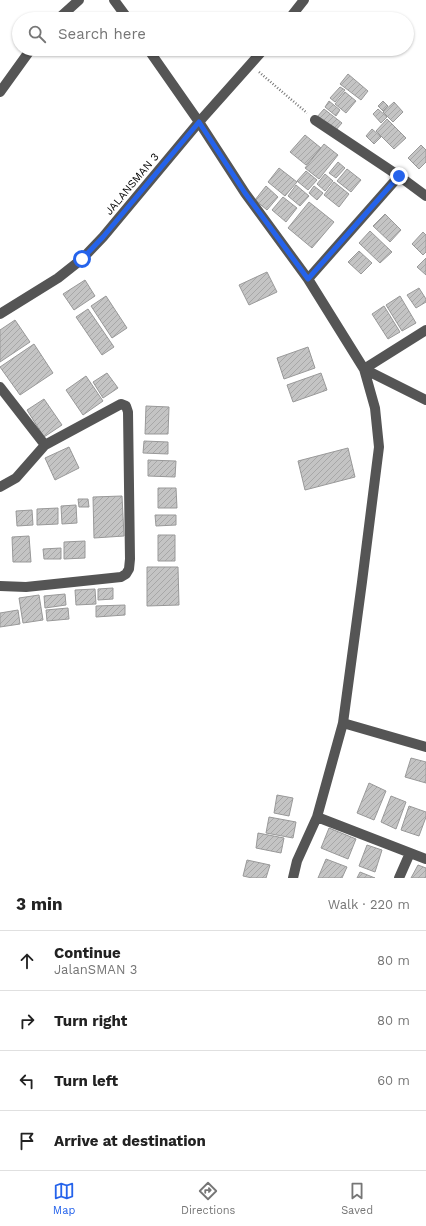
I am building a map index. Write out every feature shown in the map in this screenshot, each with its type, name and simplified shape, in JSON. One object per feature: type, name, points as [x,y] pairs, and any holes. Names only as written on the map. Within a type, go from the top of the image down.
[{"type":"street","points":[[66,12],[79,0]]},
{"type":"street","points":[[114,0],[123,12]]},
{"type":"street","points":[[295,12],[304,0]]},
{"type":"street","points":[[0,92],[26,56]]},
{"type":"street","points":[[153,56],[199,122],[245,193],[308,279],[364,369],[375,408],[379,447],[343,723],[317,817],[297,861],[293,878]]},
{"type":"street","name":"JALANSMAN 3","points":[[0,314],[47,285],[82,259],[103,237],[199,122],[259,56]]},
{"type":"street","points":[[315,120],[399,176],[426,196]]},
{"type":"street","points":[[308,279],[399,176]]},
{"type":"street","points":[[364,369],[426,330]]},
{"type":"street","points":[[364,369],[426,400]]},
{"type":"street","points":[[0,387],[45,446]]},
{"type":"street","points":[[0,487],[16,478],[45,446],[113,407],[121,404],[126,406],[128,412],[130,506],[129,569],[126,574],[121,577],[26,587],[0,586]]},
{"type":"street","points":[[343,723],[426,747]]},
{"type":"street","points":[[317,817],[426,859]]},
{"type":"street","points":[[399,878],[410,852]]},
{"type":"path","points":[[251,66],[315,120]]},
{"type":"building","points":[[348,74],[368,91],[361,100],[340,84]]},
{"type":"building","points":[[340,87],[345,90],[335,102],[330,98]]},
{"type":"building","points":[[345,92],[356,101],[346,113],[335,104]]},
{"type":"building","points":[[329,101],[340,110],[336,116],[325,107]]},
{"type":"building","points":[[383,101],[388,106],[383,111],[378,106]]},
{"type":"building","points":[[394,102],[403,112],[393,122],[383,112]]},
{"type":"building","points":[[324,109],[342,123],[335,131],[317,117]]},
{"type":"building","points":[[378,109],[387,117],[381,123],[373,114]]},
{"type":"building","points":[[387,119],[406,138],[394,149],[376,131]]},
{"type":"building","points":[[372,129],[381,137],[374,144],[366,136]]},
{"type":"building","points":[[305,135],[321,148],[306,165],[290,152]]},
{"type":"building","points":[[324,144],[338,155],[319,179],[305,168]]},
{"type":"building","points":[[421,145],[426,150],[426,162],[419,169],[408,158]]},
{"type":"building","points":[[338,162],[345,168],[336,178],[329,173]]},
{"type":"building","points":[[279,168],[297,182],[285,196],[268,182]]},
{"type":"building","points":[[347,169],[361,180],[351,192],[337,181]]},
{"type":"building","points":[[306,171],[317,180],[308,190],[297,181]]},
{"type":"building","points":[[325,174],[333,181],[325,191],[317,184]]},
{"type":"building","points":[[334,182],[349,194],[339,207],[324,195]]},
{"type":"building","points":[[296,185],[309,196],[300,206],[288,196]]},
{"type":"building","points":[[266,186],[278,197],[267,210],[255,200]]},
{"type":"building","points":[[314,186],[323,193],[317,200],[309,193]]},
{"type":"building","points":[[283,197],[297,208],[286,222],[272,210]]},
{"type":"building","points":[[309,202],[334,222],[312,248],[288,228]]},
{"type":"building","points":[[385,214],[401,230],[390,242],[373,226]]},
{"type":"building","points":[[370,231],[392,252],[380,263],[359,243]]},
{"type":"building","points":[[423,232],[426,235],[426,252],[423,255],[412,244]]},
{"type":"building","points":[[359,251],[372,263],[361,274],[348,262]]},
{"type":"building","points":[[426,258],[426,275],[417,267]]},
{"type":"building","points":[[267,272],[277,292],[249,305],[239,285]]},
{"type":"building","points":[[85,280],[95,296],[74,310],[63,294]]},
{"type":"building","points":[[419,288],[426,299],[426,302],[416,308],[407,295]]},
{"type":"building","points":[[106,296],[127,328],[112,338],[91,306]]},
{"type":"building","points":[[400,296],[416,323],[402,331],[386,305]]},
{"type":"building","points":[[384,306],[400,332],[388,339],[372,314]]},
{"type":"building","points":[[88,309],[114,347],[102,355],[76,317]]},
{"type":"building","points":[[15,320],[30,342],[0,362],[0,330]]},
{"type":"building","points":[[34,344],[53,373],[20,395],[0,367]]},
{"type":"building","points":[[308,347],[315,368],[284,379],[277,358]]},
{"type":"building","points":[[107,373],[118,388],[103,398],[93,382]]},
{"type":"building","points":[[321,373],[327,390],[293,402],[287,385]]},
{"type":"building","points":[[86,376],[103,401],[83,415],[66,390]]},
{"type":"building","points":[[44,399],[62,425],[44,437],[27,410]]},
{"type":"building","points":[[146,406],[169,407],[168,434],[145,434]]},
{"type":"building","points":[[144,441],[168,442],[168,454],[143,453]]},
{"type":"building","points":[[69,447],[79,468],[55,480],[45,458]]},
{"type":"building","points":[[348,448],[355,477],[305,490],[298,461]]},
{"type":"building","points":[[148,460],[176,461],[175,477],[148,476]]},
{"type":"building","points":[[158,488],[176,488],[177,508],[158,508]]},
{"type":"building","points":[[122,496],[124,536],[94,538],[93,497]]},
{"type":"building","points":[[78,499],[88,499],[89,507],[79,507]]},
{"type":"building","points":[[76,505],[77,523],[62,524],[61,506]]},
{"type":"building","points":[[58,508],[58,524],[37,525],[37,509]]},
{"type":"building","points":[[32,510],[33,525],[17,526],[16,511]]},
{"type":"building","points":[[155,515],[176,515],[176,525],[156,526]]},
{"type":"building","points":[[158,535],[175,535],[175,561],[158,561]]},
{"type":"building","points":[[29,536],[31,562],[13,562],[12,537]]},
{"type":"building","points":[[85,541],[85,558],[64,559],[64,542]]},
{"type":"building","points":[[61,548],[61,559],[44,559],[43,549]]},
{"type":"building","points":[[147,567],[178,567],[179,605],[147,606]]},
{"type":"building","points":[[113,588],[113,599],[98,600],[98,589]]},
{"type":"building","points":[[95,589],[96,604],[76,605],[75,590]]},
{"type":"building","points":[[65,594],[66,605],[45,608],[44,596]]},
{"type":"building","points":[[39,595],[43,620],[23,623],[19,598]]},
{"type":"building","points":[[125,605],[125,615],[96,617],[96,606]]},
{"type":"building","points":[[68,608],[69,619],[47,621],[46,610]]},
{"type":"building","points":[[18,610],[20,624],[0,627],[0,613]]},
{"type":"building","points":[[411,758],[426,762],[426,783],[405,777]]},
{"type":"building","points":[[369,783],[386,791],[374,820],[357,813]]},
{"type":"building","points":[[277,795],[293,798],[289,816],[274,813]]},
{"type":"building","points":[[391,796],[406,802],[396,829],[381,822]]},
{"type":"building","points":[[409,806],[426,812],[426,817],[419,836],[401,830]]},
{"type":"building","points":[[269,817],[296,822],[293,838],[266,833]]},
{"type":"building","points":[[329,828],[356,839],[348,859],[321,848]]},
{"type":"building","points":[[258,833],[284,838],[281,853],[256,848]]},
{"type":"building","points":[[367,845],[382,850],[375,872],[359,866]]},
{"type":"building","points":[[326,859],[347,867],[342,878],[318,878]]},
{"type":"building","points":[[247,860],[270,865],[266,878],[252,878],[243,876]]},
{"type":"building","points":[[418,865],[426,868],[426,878],[411,878]]},
{"type":"building","points":[[360,872],[375,878],[357,878]]},
{"type":"route","points":[[82,259],[103,237],[199,122],[245,193],[308,279],[399,176]]}]
